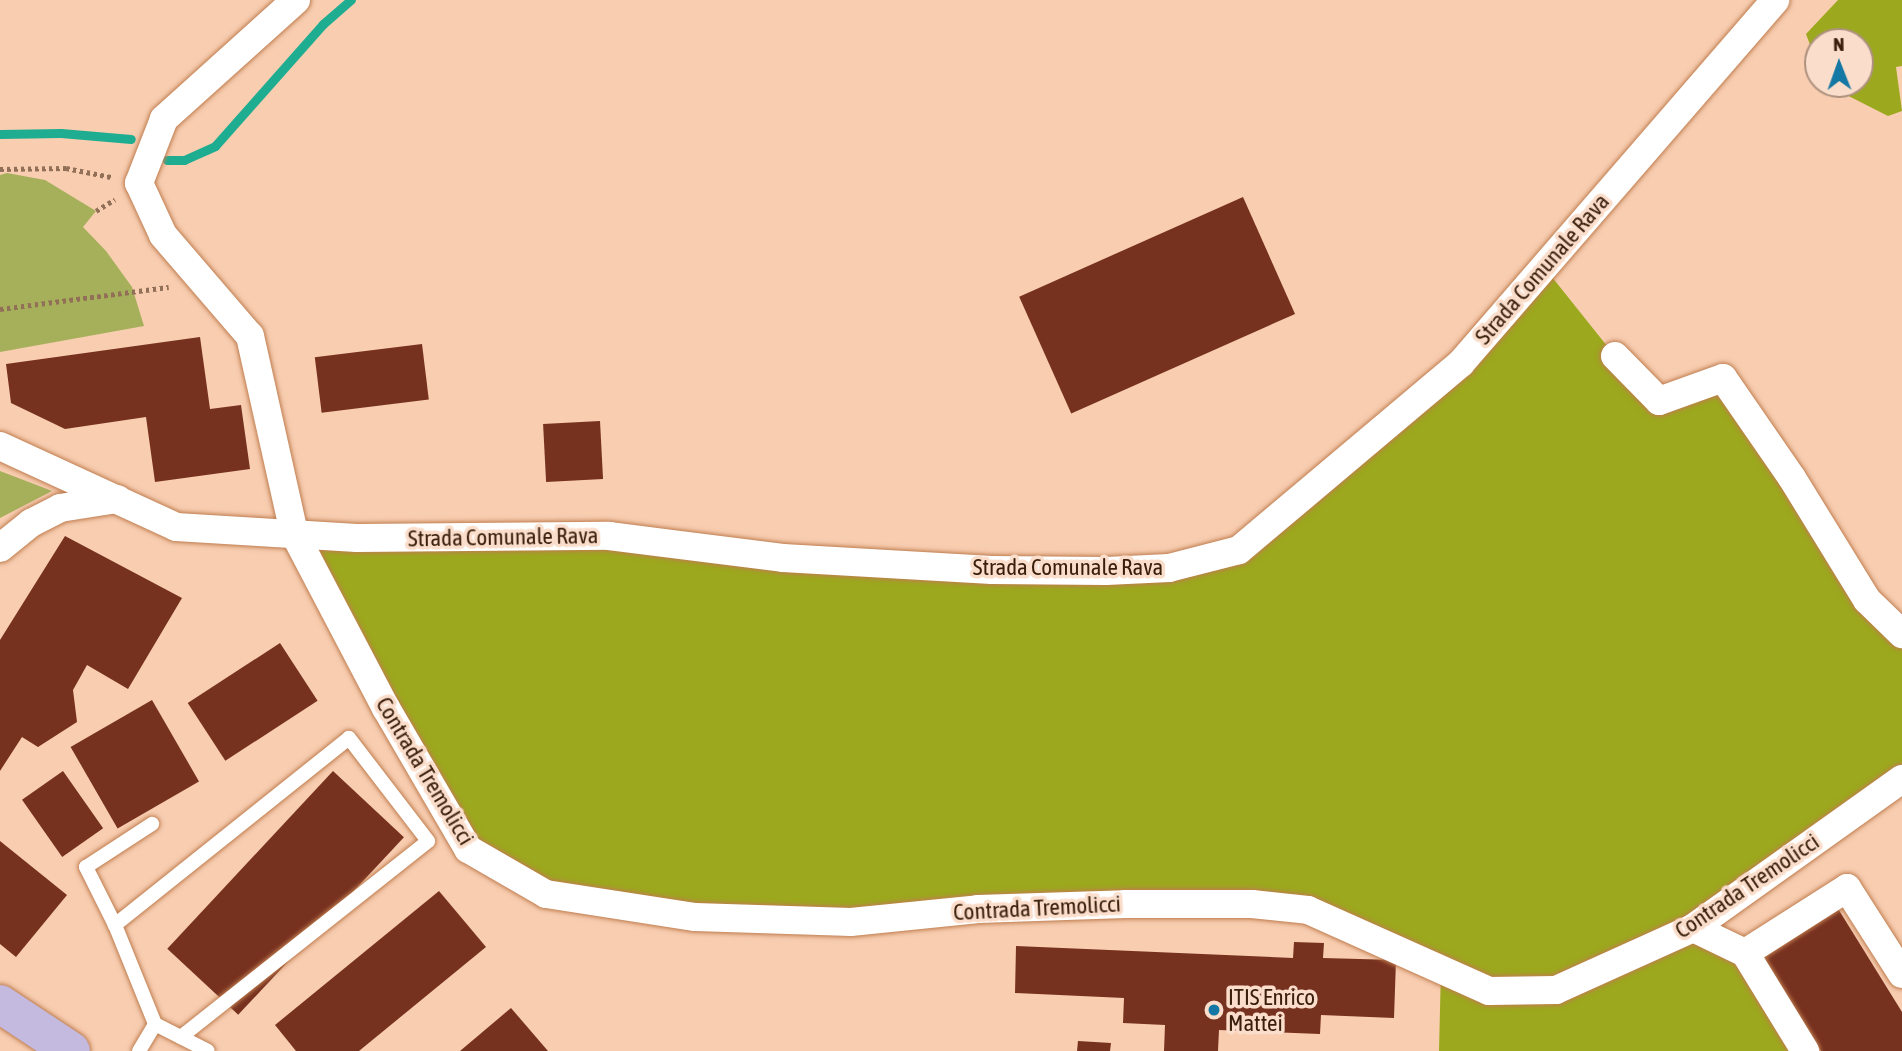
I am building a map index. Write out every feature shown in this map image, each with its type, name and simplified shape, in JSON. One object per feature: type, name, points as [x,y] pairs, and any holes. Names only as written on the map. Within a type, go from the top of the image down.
[{"type":"main road","points":[[0,1004],[71,1051]]},
{"type":"street","points":[[139,183],[164,119],[296,0]]},
{"type":"street","name":"Strada Comunale Rava","points":[[0,446],[176,527],[357,538],[609,536],[783,558],[992,569],[1107,571],[1169,568],[1239,550],[1461,363],[1775,0]]},
{"type":"street","name":"Contrada Tremolicci","points":[[139,183],[163,235],[250,335],[294,533],[386,708],[468,849],[546,894],[695,917],[851,922],[978,909],[1112,904],[1252,904],[1308,909],[1489,991],[1556,990],[1693,928],[1902,779]]},
{"type":"street","points":[[1615,356],[1659,401],[1723,378],[1792,478],[1867,600],[1902,634]]},
{"type":"street","points":[[0,548],[31,523],[60,508],[117,499]]},
{"type":"street","points":[[1745,953],[1847,888],[1902,974]]},
{"type":"street","points":[[1693,928],[1745,953],[1805,1051]]},
{"type":"lane","points":[[115,925],[349,738],[428,841],[181,1037]]},
{"type":"lane","points":[[152,824],[86,867],[115,925],[155,1024],[208,1051]]},
{"type":"lane","points":[[139,1051],[155,1024]]},
{"type":"path","points":[[0,169],[66,168],[139,183]]},
{"type":"path","points":[[0,309],[204,282]]},
{"type":"green space","points":[[1838,0],[1902,0],[1902,66],[1896,67],[1902,111],[1888,116],[1853,98],[1874,98],[1874,28],[1812,28]]},
{"type":"green space","points":[[7,173],[45,180],[96,211],[83,227],[106,251],[132,287],[144,326],[0,352],[0,175]]},
{"type":"green space","points":[[1544,267],[1615,356],[1659,401],[1723,378],[1902,634],[1902,779],[1694,928],[1745,953],[1805,1051],[1439,1051],[1441,969],[1308,910],[851,922],[546,894],[468,849],[294,533],[609,536],[992,570],[1239,550],[1306,497]]},
{"type":"green space","points":[[0,471],[34,484],[52,491],[0,518]]},
{"type":"building","points":[[1243,197],[1295,314],[1071,414],[1019,297]]},
{"type":"building","points":[[200,337],[210,409],[241,405],[250,469],[155,482],[146,417],[65,429],[11,403],[6,364]]},
{"type":"building","points":[[422,344],[429,400],[322,413],[315,357]]},
{"type":"building","points":[[600,421],[603,479],[546,482],[543,424]]},
{"type":"building","points":[[65,536],[182,598],[128,689],[87,665],[73,690],[77,722],[38,747],[22,737],[0,771],[0,640]]},
{"type":"building","points":[[280,643],[318,701],[225,761],[188,703]]},
{"type":"building","points":[[152,700],[199,781],[118,828],[71,747]]},
{"type":"building","points":[[63,771],[103,828],[62,857],[22,800]]},
{"type":"building","points":[[333,771],[404,837],[238,1015],[167,949]]},
{"type":"building","points":[[0,841],[67,895],[16,957],[0,944]]},
{"type":"building","points":[[439,891],[486,947],[359,1051],[296,1051],[275,1025]]},
{"type":"building","points":[[1837,907],[1902,1012],[1902,1051],[1821,1051],[1761,953]]},
{"type":"building","points":[[1294,942],[1324,943],[1323,958],[1396,960],[1394,1018],[1321,1015],[1320,1034],[1219,1030],[1218,1051],[1164,1051],[1165,1025],[1123,1023],[1124,998],[1015,993],[1016,946],[1293,958]]},
{"type":"building","points":[[511,1008],[548,1051],[460,1051]]},
{"type":"building","points":[[1078,1041],[1111,1043],[1110,1051],[1077,1051]]},
{"type":"waterway","points":[[167,160],[184,160],[215,146],[323,24],[351,0]]},
{"type":"waterway","points":[[0,134],[61,133],[131,139]]},
{"type":"place","name":"ITIS Enrico Mattei","points":[[1214,1010]]}]
